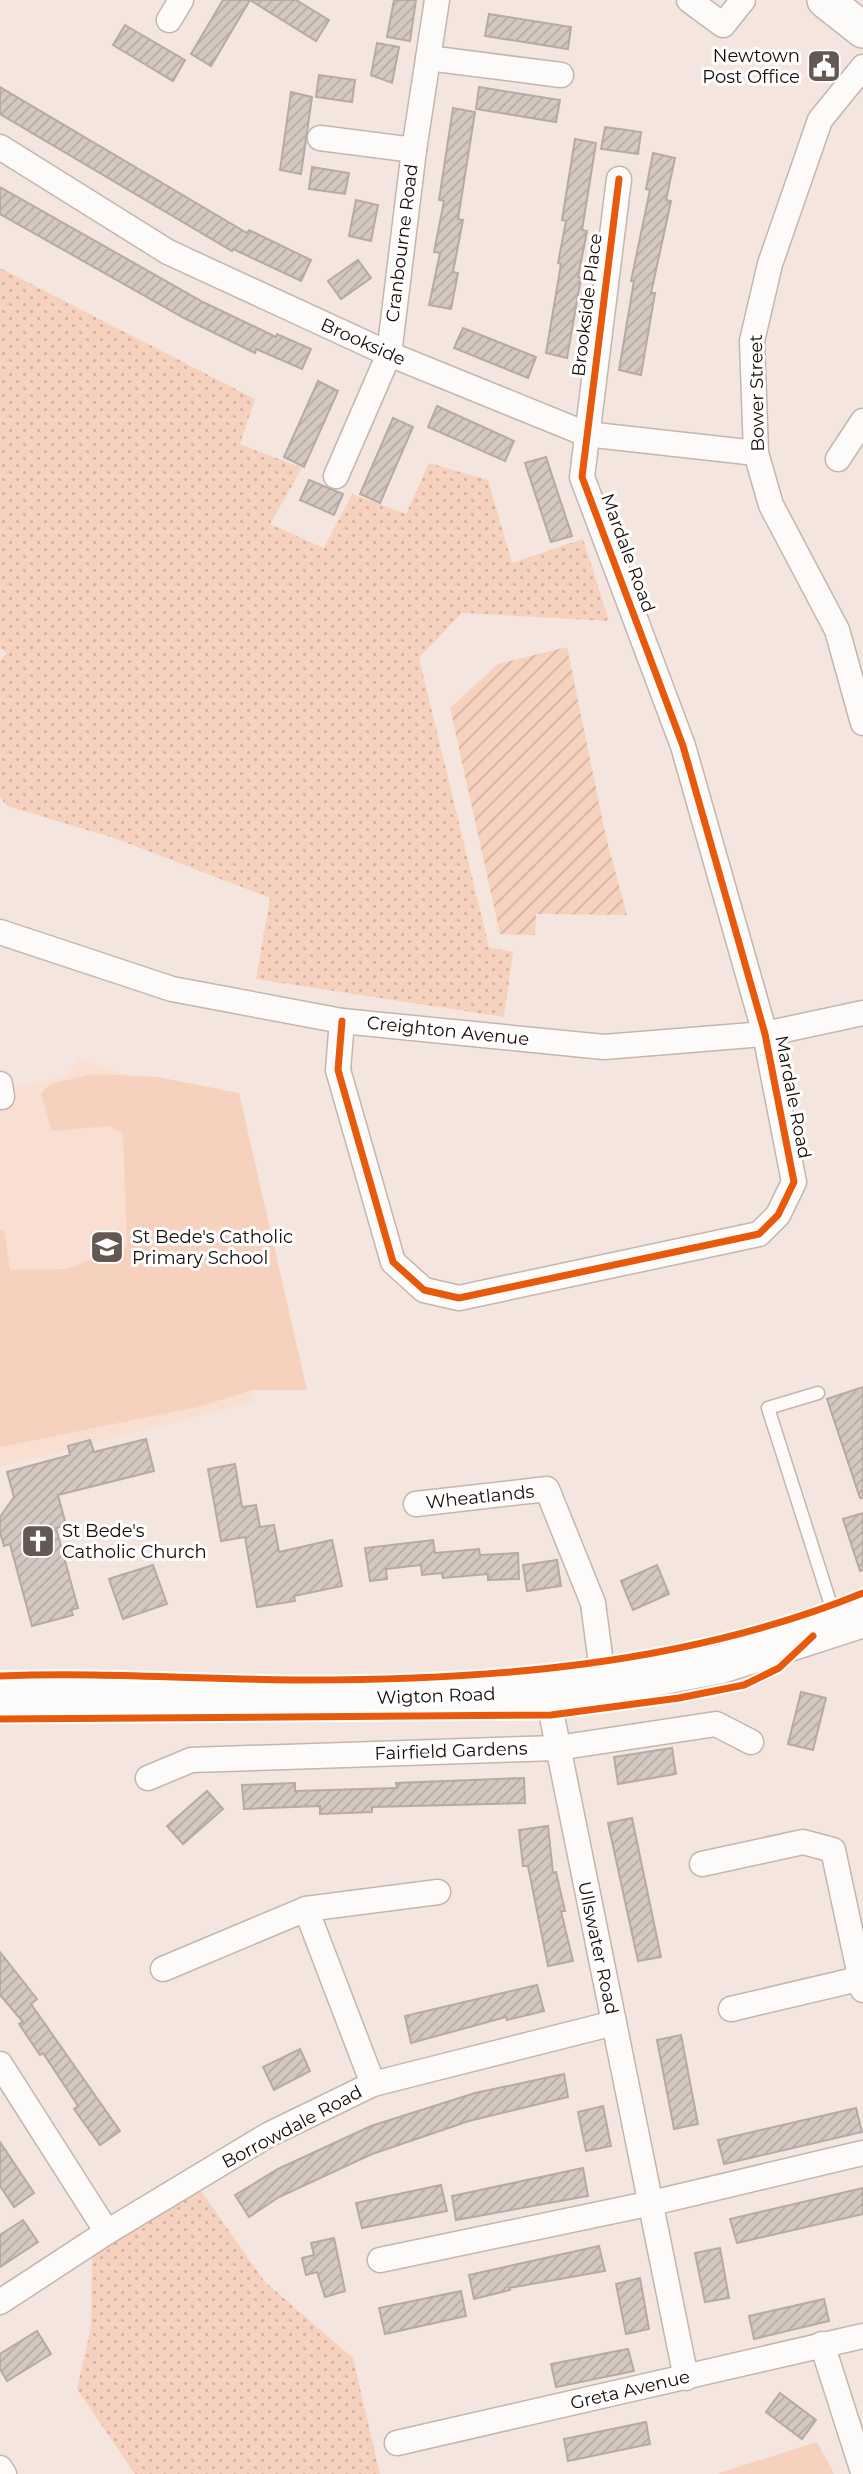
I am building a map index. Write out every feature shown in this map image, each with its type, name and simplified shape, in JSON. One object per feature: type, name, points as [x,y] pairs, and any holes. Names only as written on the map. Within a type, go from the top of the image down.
[{"type":"main road","points":[[825,0],[863,30]]},
{"type":"main road","name":"Wigton Road","points":[[0,1697],[294,1700],[547,1692],[604,1686],[721,1664],[850,1623]]},
{"type":"street","name":"Cranbourne Road","points":[[336,476],[389,354],[414,150],[437,0]]},
{"type":"street","points":[[689,0],[723,25],[743,0]]},
{"type":"street","points":[[428,58],[561,75]]},
{"type":"street","name":"Bower Street","points":[[863,67],[820,120],[769,264],[752,341],[756,453],[771,505],[836,630],[863,723]]},
{"type":"street","points":[[320,138],[414,150]]},
{"type":"street","name":"Brookside","points":[[0,147],[168,252],[389,354],[586,434],[756,453]]},
{"type":"street","name":"Brookside Place","points":[[586,434],[619,179]]},
{"type":"street","points":[[838,459],[863,421]]},
{"type":"street","name":"Mardale Road","points":[[342,1021],[338,1070],[393,1262],[424,1290],[459,1298],[759,1234],[778,1215],[794,1182],[765,1034],[683,746],[582,477],[586,434]]},
{"type":"street","name":"Creighton Avenue","points":[[1,934],[172,989],[342,1021],[604,1047],[765,1034],[863,1013]]},
{"type":"street","name":"Wheatlands","points":[[416,1504],[547,1489],[593,1603],[604,1686]]},
{"type":"street","name":"Ullswater Road","points":[[547,1692],[686,2378]]},
{"type":"street","name":"Fairfield Gardens","points":[[148,1778],[191,1760],[557,1748],[716,1724],[751,1742]]},
{"type":"street","points":[[702,1864],[803,1842],[833,1850],[862,1982],[731,2009]]},
{"type":"street","points":[[163,1969],[306,1909],[438,1892]]},
{"type":"street","points":[[306,1909],[373,2084]]},
{"type":"street","name":"Borrowdale Road","points":[[0,2302],[107,2232],[268,2135],[373,2084],[614,2023]]},
{"type":"street","points":[[0,2064],[107,2232]]},
{"type":"street","points":[[380,2260],[652,2203],[863,2153]]},
{"type":"street","name":"Greta Avenue","points":[[397,2442],[863,2336]]},
{"type":"street","points":[[822,2344],[863,2472]]},
{"type":"street","points":[[0,2468],[4,2474]]},
{"type":"lane","points":[[818,1394],[768,1408],[850,1623]]},
{"type":"shaded area","points":[[0,268],[255,399],[240,444],[302,468],[270,524],[324,548],[352,494],[406,514],[429,463],[488,480],[512,563],[583,539],[609,621],[462,613],[419,658],[489,947],[513,952],[504,1017],[256,979],[270,898],[114,838],[7,806],[0,797],[0,661],[7,653],[0,648]]},
{"type":"shaded area","points":[[567,647],[606,837],[627,915],[536,914],[535,935],[500,934],[450,708],[498,664]]},
{"type":"shaded area","name":"St Bede's Catholic Primary School","points":[[80,1059],[176,1091],[254,1402],[0,1467],[0,1090],[64,1078]]},
{"type":"shaded area","name":"St Bede's Catholic Primary School","points":[[92,1074],[158,1077],[239,1093],[307,1390],[252,1390],[198,1407],[0,1447],[0,1230],[4,1230],[10,1270],[67,1269],[127,1246],[123,1134],[109,1126],[52,1131],[41,1094],[50,1084]]},
{"type":"shaded area","points":[[201,2191],[265,2282],[353,2358],[380,2474],[135,2474],[77,2389],[91,2327],[92,2251]]},
{"type":"shaded area","points":[[817,2442],[834,2474],[716,2474]]},
{"type":"building","points":[[223,0],[250,0],[211,66],[191,54]]},
{"type":"building","points":[[250,0],[296,0],[329,20],[316,41]]},
{"type":"building","points":[[394,0],[416,0],[410,41],[387,37]]},
{"type":"building","points":[[489,14],[571,27],[568,49],[485,36]]},
{"type":"building","points":[[125,25],[185,60],[173,81],[113,45]]},
{"type":"building","points":[[377,43],[399,47],[392,83],[371,75]]},
{"type":"building","points":[[319,75],[355,80],[352,102],[316,97]]},
{"type":"building","points":[[0,87],[247,233],[249,230],[311,260],[301,281],[233,249],[232,251],[0,114]]},
{"type":"building","points":[[479,87],[560,100],[556,122],[476,109]]},
{"type":"building","points":[[291,92],[312,97],[301,174],[280,170]]},
{"type":"building","points":[[453,108],[475,112],[458,219],[463,220],[453,272],[458,273],[451,309],[429,305],[440,253],[434,252],[444,201],[439,200]]},
{"type":"building","points":[[605,127],[641,132],[638,154],[601,149]]},
{"type":"building","points":[[575,139],[596,143],[582,230],[587,231],[578,277],[581,278],[567,358],[546,353],[561,264],[558,263],[566,221],[562,220]]},
{"type":"building","points":[[653,153],[675,158],[666,200],[671,201],[651,293],[655,293],[641,375],[619,370],[634,281],[631,281],[650,190],[646,189]]},
{"type":"building","points":[[312,167],[349,173],[345,194],[309,189]]},
{"type":"building","points":[[0,187],[203,302],[276,337],[277,334],[311,349],[302,369],[256,349],[255,353],[184,318],[0,214]]},
{"type":"building","points":[[356,200],[378,205],[371,241],[349,236]]},
{"type":"building","points":[[358,260],[371,278],[341,299],[328,281]]},
{"type":"building","points":[[463,328],[536,357],[528,378],[454,348]]},
{"type":"building","points":[[318,381],[338,391],[304,467],[284,457]]},
{"type":"building","points":[[437,406],[514,441],[505,461],[428,427]]},
{"type":"building","points":[[393,418],[413,427],[380,503],[360,494]]},
{"type":"building","points":[[546,457],[572,536],[551,542],[525,463]]},
{"type":"building","points":[[309,480],[343,494],[334,515],[300,500]]},
{"type":"building","points":[[863,1387],[863,1498],[860,1498],[827,1399]]},
{"type":"building","points":[[146,1439],[154,1471],[58,1495],[66,1525],[56,1528],[78,1608],[71,1610],[73,1615],[32,1626],[10,1544],[4,1546],[0,1532],[0,1517],[14,1497],[7,1472],[70,1455],[68,1446],[90,1440],[94,1452]]},
{"type":"building","points":[[235,1464],[242,1507],[256,1505],[260,1527],[274,1525],[279,1552],[332,1540],[342,1586],[294,1596],[295,1601],[257,1607],[245,1537],[221,1541],[208,1469]]},
{"type":"building","points":[[863,1513],[863,1570],[860,1571],[843,1519]]},
{"type":"building","points":[[433,1540],[435,1553],[479,1549],[480,1555],[518,1553],[519,1579],[488,1580],[488,1574],[443,1578],[442,1573],[422,1575],[421,1565],[386,1569],[387,1579],[370,1581],[365,1548]]},
{"type":"building","points":[[557,1560],[561,1586],[527,1591],[523,1565]]},
{"type":"building","points":[[153,1565],[167,1604],[123,1619],[109,1579]]},
{"type":"building","points":[[657,1565],[669,1594],[633,1610],[621,1581]]},
{"type":"building","points":[[801,1692],[826,1698],[813,1750],[788,1744]]},
{"type":"building","points":[[672,1748],[676,1774],[618,1784],[614,1757]]},
{"type":"building","points":[[524,1778],[525,1803],[372,1807],[372,1812],[320,1814],[320,1806],[244,1809],[242,1785],[295,1783],[295,1791],[397,1788],[396,1783]]},
{"type":"building","points":[[207,1791],[223,1809],[183,1844],[167,1826]]},
{"type":"building","points":[[632,1818],[661,1957],[638,1961],[608,1823]]},
{"type":"building","points":[[548,1826],[553,1873],[556,1872],[565,1911],[561,1911],[573,1961],[548,1966],[528,1866],[523,1866],[519,1830]]},
{"type":"building","points":[[0,1952],[37,1999],[31,2004],[120,2131],[100,2145],[74,2109],[78,2106],[43,2053],[40,2055],[19,2024],[23,2022],[0,1995]]},
{"type":"building","points":[[537,1985],[544,2011],[507,2020],[506,2017],[411,2043],[405,2016]]},
{"type":"building","points":[[681,2035],[698,2124],[674,2129],[657,2040]]},
{"type":"building","points":[[300,2049],[310,2071],[274,2090],[263,2067]]},
{"type":"building","points":[[564,2074],[568,2097],[469,2121],[372,2154],[279,2197],[249,2217],[235,2195],[278,2169],[371,2126],[475,2093]]},
{"type":"building","points":[[603,2106],[611,2146],[586,2151],[578,2112]]},
{"type":"building","points":[[856,2108],[862,2132],[724,2164],[718,2140]]},
{"type":"building","points":[[0,2142],[34,2193],[14,2207],[0,2186]]},
{"type":"building","points":[[583,2168],[588,2196],[456,2220],[452,2196]]},
{"type":"building","points":[[441,2185],[447,2211],[362,2228],[356,2203]]},
{"type":"building","points":[[863,2188],[863,2214],[737,2243],[730,2219]]},
{"type":"building","points":[[23,2220],[38,2242],[0,2267],[0,2235]]},
{"type":"building","points":[[334,2238],[345,2291],[325,2297],[317,2272],[306,2275],[302,2258],[314,2255],[311,2243]]},
{"type":"building","points":[[599,2246],[605,2271],[509,2288],[510,2290],[474,2299],[469,2275]]},
{"type":"building","points":[[720,2248],[729,2298],[705,2302],[695,2253]]},
{"type":"building","points":[[640,2278],[649,2329],[626,2334],[616,2284]]},
{"type":"building","points":[[461,2291],[466,2316],[385,2334],[379,2308]]},
{"type":"building","points":[[824,2299],[829,2321],[754,2339],[749,2316]]},
{"type":"building","points":[[37,2331],[51,2354],[7,2381],[0,2369],[0,2354]]},
{"type":"building","points":[[628,2349],[634,2371],[556,2387],[551,2364]]},
{"type":"building","points":[[780,2393],[816,2420],[802,2439],[766,2412]]},
{"type":"building","points":[[646,2422],[650,2444],[568,2461],[564,2439]]},
{"type":"cycle path","points":[[342,1021],[338,1070],[393,1262],[424,1290],[459,1298],[759,1234],[778,1215],[794,1182],[765,1034],[683,746],[582,477],[619,179]]},
{"type":"cycle path","points":[[0,1676],[363,1680],[509,1672],[654,1653],[725,1638],[795,1618],[863,1593]]},
{"type":"cycle path","points":[[0,1719],[551,1715],[679,1698],[744,1685],[779,1668],[813,1636]]},
{"type":"place","name":"Newtown Post Office","points":[[824,66]]},
{"type":"place","name":"St Bede's Catholic Primary School","points":[[107,1247]]},
{"type":"place","name":"St Bede's Catholic Church","points":[[38,1541]]}]
